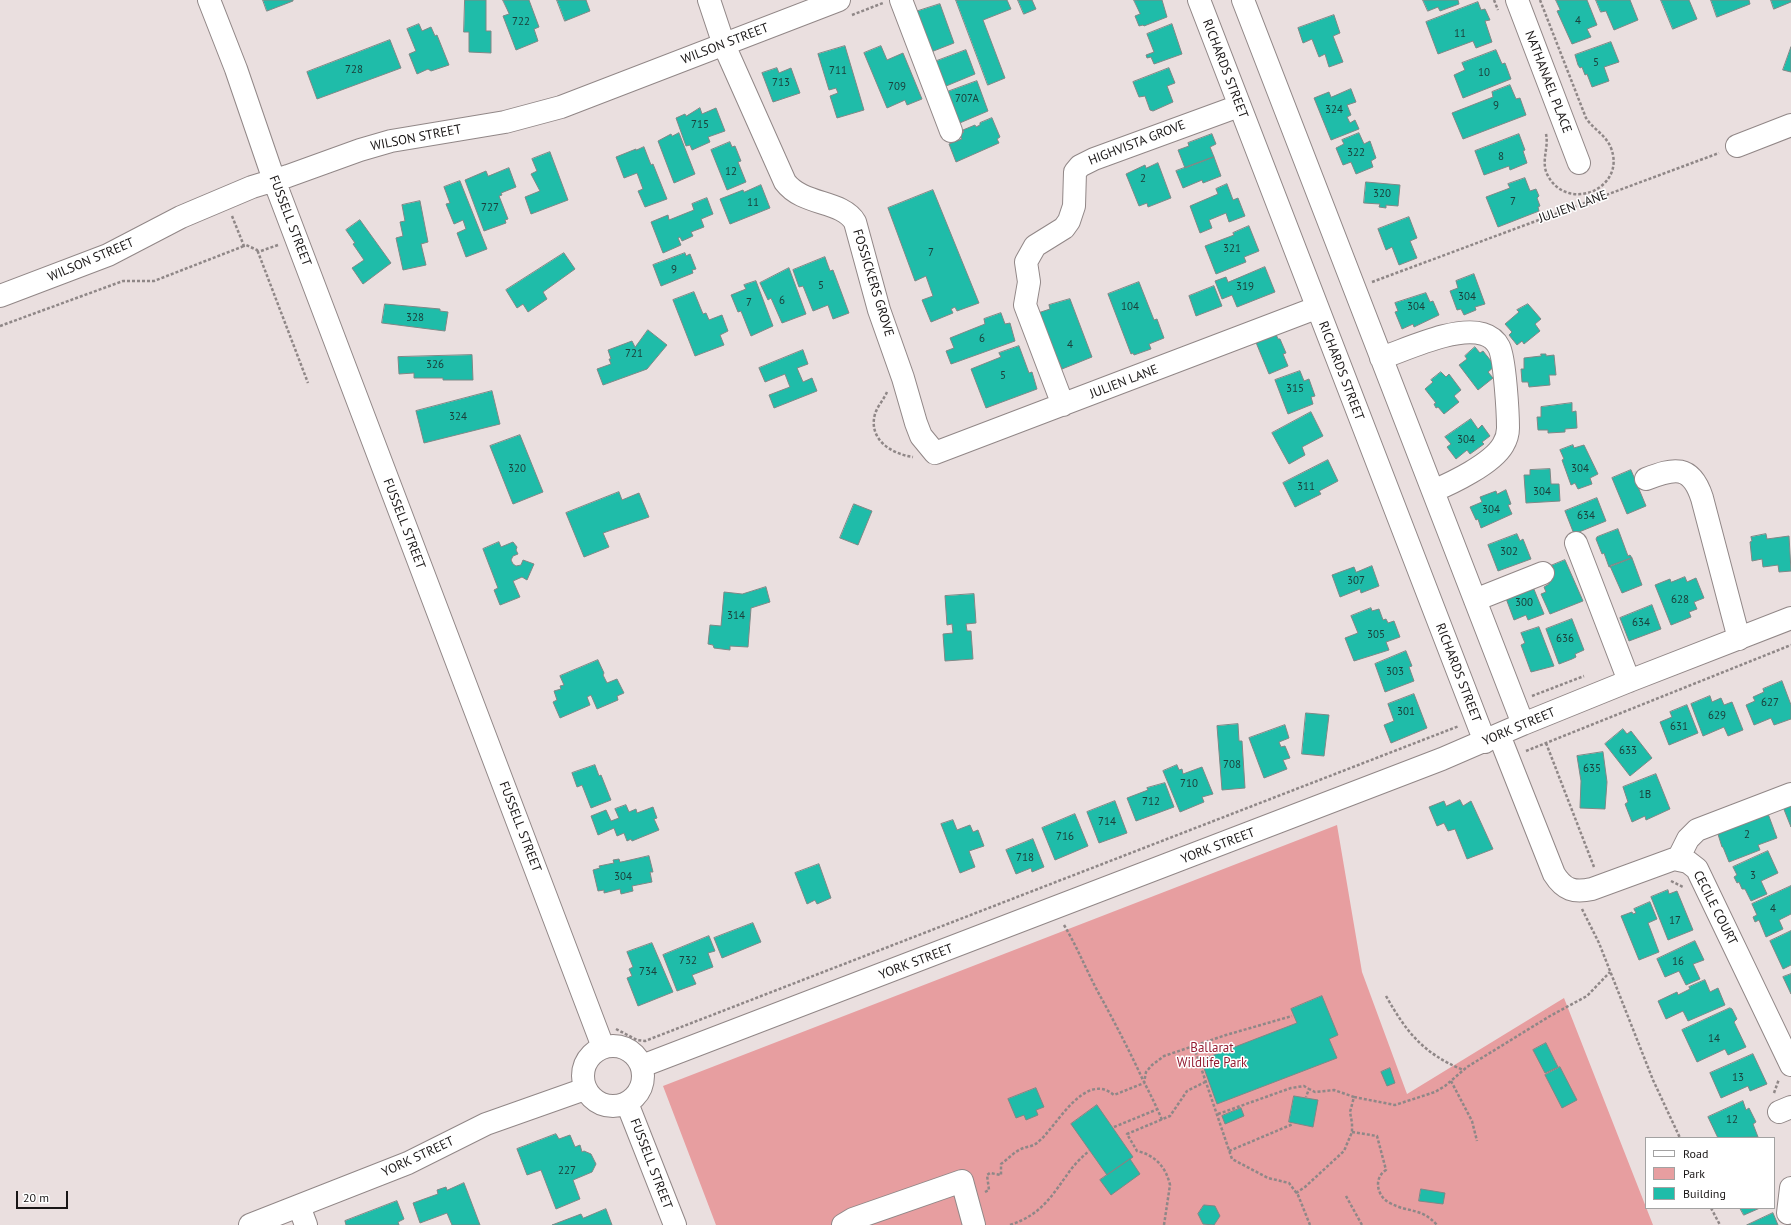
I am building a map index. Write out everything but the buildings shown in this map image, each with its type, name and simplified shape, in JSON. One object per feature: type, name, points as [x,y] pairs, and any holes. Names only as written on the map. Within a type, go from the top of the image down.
[{"type":"street","name":"FUSSELL STREET","points":[[209,0],[236,69],[274,180],[601,1041]]},
{"type":"street","name":"FOSSICKERS GROVE","points":[[709,0],[724,45],[785,182],[799,195],[839,209],[850,216],[855,222],[879,310],[903,378],[916,423],[921,436],[932,450]]},
{"type":"street","name":"WILSON STREET","points":[[0,296],[108,255],[176,220],[224,198],[274,180],[360,150],[391,141],[504,122],[546,112],[839,0]]},
{"type":"street","points":[[901,0],[951,131]]},
{"type":"street","name":"RICHARDS STREET","points":[[1199,0],[1316,308],[1492,738],[1508,758],[1554,874],[1563,886],[1575,891]]},
{"type":"street","points":[[1243,0],[1523,724]]},
{"type":"street","name":"NATHANAEL PLACE","points":[[1517,0],[1579,163]]},
{"type":"street","name":"HIGHVISTA GROVE","points":[[1063,405],[1025,305],[1029,282],[1026,262],[1035,246],[1064,228],[1070,222],[1074,206],[1075,172],[1080,166],[1094,159],[1239,106]]},
{"type":"street","points":[[1737,146],[1791,125]]},
{"type":"street","name":"JULIEN LANE","points":[[932,450],[939,452],[1316,308]]},
{"type":"street","points":[[1381,358],[1441,337],[1454,334],[1479,333],[1487,336],[1496,343],[1500,350],[1503,364],[1508,427],[1503,445],[1496,454],[1466,476],[1433,491]]},
{"type":"street","points":[[1646,479],[1665,472],[1679,471],[1691,477],[1698,486],[1739,639]]},
{"type":"street","points":[[1576,543],[1629,681]]},
{"type":"street","points":[[1475,600],[1542,573]]},
{"type":"street","name":"YORK STREET","points":[[642,1066],[1055,909],[1492,738],[1629,681],[1791,618]]},
{"type":"street","points":[[1575,891],[1587,890],[1602,886],[1665,861],[1678,859],[1688,839],[1697,830],[1791,794]]},
{"type":"street","name":"CECILE COURT","points":[[1678,859],[1690,863],[1701,874],[1785,1072]]},
{"type":"street","points":[[601,1041],[612,1046],[622,1047],[631,1051],[638,1058],[642,1066],[644,1075],[641,1088],[634,1098],[627,1103],[611,1107],[603,1105],[595,1102],[585,1088],[583,1072],[585,1064],[601,1041]]},
{"type":"street","name":"YORK STREET","points":[[250,1225],[303,1216],[486,1124],[585,1088]]},
{"type":"street","name":"FUSSELL STREET","points":[[627,1103],[675,1225]]},
{"type":"street","points":[[843,1225],[853,1219],[962,1182],[974,1225]]},
{"type":"street","points":[[1788,1213],[1791,1188]]},
{"type":"path","name":"JULIEN LANE","points":[[1354,288],[1737,146]]},
{"type":"path","points":[[224,198],[244,246]]},
{"type":"path","points":[[258,252],[296,238]]},
{"type":"path","points":[[0,326],[123,281],[154,281],[246,245],[257,250],[258,252],[308,383]]},
{"type":"path","points":[[1508,758],[1791,645]]},
{"type":"path","points":[[601,1041],[618,1029],[637,1040],[645,1041],[1460,726]]},
{"type":"path","points":[[1546,743],[1602,886]]},
{"type":"path","points":[[1664,884],[1671,881],[1689,890]]},
{"type":"path","points":[[1575,891],[1599,944],[1653,1080],[1680,1137]]},
{"type":"path","points":[[1055,909],[1076,945],[1158,1109],[1162,1120]]},
{"type":"path","points":[[1218,1114],[1291,1088],[1304,1086],[1315,1092],[1334,1090],[1395,1105],[1434,1092],[1451,1081],[1463,1070],[1550,1016],[1587,996],[1610,972]]},
{"type":"path","points":[[1386,996],[1400,1018],[1420,1044],[1436,1057],[1463,1070]]},
{"type":"path","points":[[1144,1083],[1146,1072],[1152,1065],[1164,1056],[1226,1035],[1292,1016]]},
{"type":"path","points":[[1194,1047],[1205,1082],[1218,1114],[1232,1159],[1268,1178],[1289,1183],[1307,1213],[1310,1225]]},
{"type":"path","points":[[1785,1072],[1785,1107]]},
{"type":"path","points":[[1451,1081],[1472,1121],[1477,1141]]},
{"type":"path","points":[[1164,1225],[1170,1185],[1168,1179],[1156,1159],[1145,1152],[1137,1151],[1127,1134],[1170,1116],[1187,1090],[1205,1082]]},
{"type":"path","points":[[984,1192],[989,1190],[987,1175],[990,1173],[1001,1175],[1002,1164],[1021,1149],[1038,1142],[1074,1100],[1093,1091],[1106,1090],[1114,1095],[1144,1083]]},
{"type":"path","points":[[1306,1098],[1309,1089]]},
{"type":"path","points":[[1296,1193],[1305,1187],[1344,1151],[1352,1132],[1350,1112],[1354,1096]]},
{"type":"path","points":[[1114,1127],[1158,1109]]},
{"type":"path","points":[[1229,1151],[1254,1142],[1293,1124]]},
{"type":"path","points":[[1352,1132],[1377,1136],[1386,1170],[1378,1177],[1377,1184],[1384,1198],[1393,1205],[1417,1211],[1426,1215],[1438,1225]]},
{"type":"path","points":[[1010,1225],[1032,1216],[1047,1204],[1073,1167],[1089,1151]]},
{"type":"path","points":[[1346,1196],[1362,1225]]},
{"type":"path","points":[[1711,1209],[1720,1225]]},
{"type":"green space","name":"Ballarat Wildlife Park","points":[[1337,825],[1362,972],[1407,1094],[1564,998],[1645,1205],[1645,1209],[1647,1209],[1653,1225],[716,1225],[663,1086]]}]
